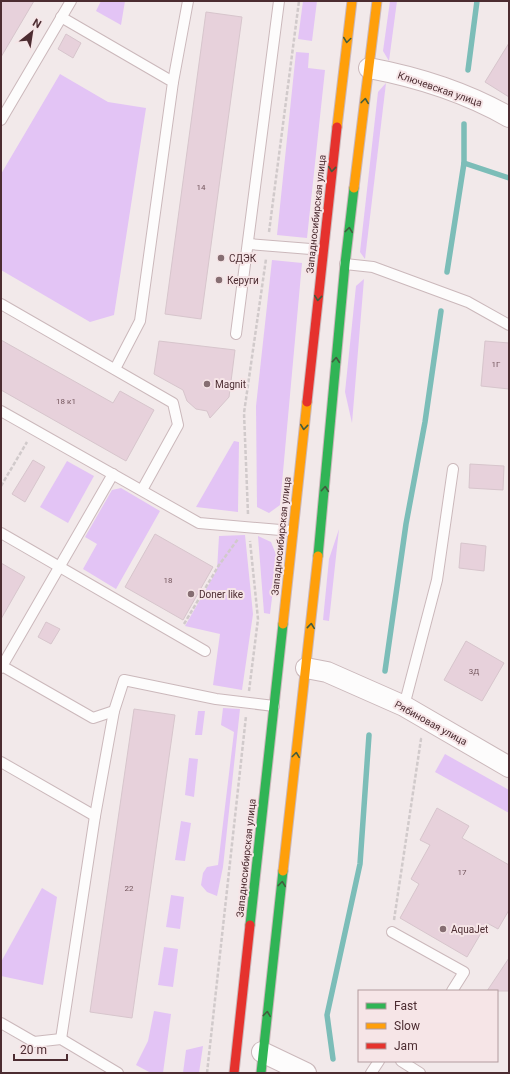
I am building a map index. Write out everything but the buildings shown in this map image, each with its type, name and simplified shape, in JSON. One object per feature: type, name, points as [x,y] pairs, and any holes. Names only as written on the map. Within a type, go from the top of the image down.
[{"type":"main road","name":"Западносибирская улица","points":[[234,1073],[292,531],[352,1]]},
{"type":"main road","points":[[261,1073],[262,1052],[321,528],[345,264],[377,1]]},
{"type":"street","name":"Ключевская улица","points":[[369,68],[423,81],[493,108],[509,117]]},
{"type":"street","name":"Рябиновая улица","points":[[306,668],[327,672],[404,706],[509,767]]},
{"type":"street","points":[[262,1052],[306,1073]]},
{"type":"lane","points":[[1,120],[71,1]]},
{"type":"lane","points":[[115,369],[140,321],[173,82],[188,1]]},
{"type":"lane","points":[[236,334],[249,244],[279,1]]},
{"type":"lane","points":[[61,17],[173,82]]},
{"type":"lane","points":[[249,244],[323,250]]},
{"type":"lane","points":[[345,264],[372,267],[468,302],[509,325]]},
{"type":"lane","points":[[1,304],[173,403],[178,425],[142,490]]},
{"type":"lane","points":[[1,411],[199,522],[292,531]]},
{"type":"lane","points":[[404,706],[437,580],[454,469]]},
{"type":"lane","points":[[113,474],[2,667],[93,718],[114,711]]},
{"type":"lane","points":[[1,533],[205,651]]},
{"type":"lane","points":[[61,1039],[95,816],[114,711],[124,680],[216,698],[274,706]]},
{"type":"lane","points":[[1,762],[95,816]]},
{"type":"lane","points":[[392,932],[464,972],[453,990]]},
{"type":"lane","points":[[1,1024],[34,1042],[61,1039],[117,1073]]},
{"type":"lane","points":[[371,1073],[378,1062]]},
{"type":"lane","points":[[403,1062],[420,1073]]},
{"type":"path","points":[[1,486],[30,437]]},
{"type":"path","points":[[183,626],[219,564],[248,526]]},
{"type":"path","points":[[392,932],[421,739],[413,734],[423,717]]},
{"type":"shaded area","points":[[101,1],[125,1],[121,25],[96,11]]},
{"type":"shaded area","points":[[303,1],[317,1],[312,41],[298,39]]},
{"type":"shaded area","points":[[390,1],[397,1],[389,61],[383,51]]},
{"type":"shaded area","points":[[296,52],[309,53],[308,68],[325,70],[307,238],[277,235]]},
{"type":"shaded area","points":[[60,74],[108,102],[146,108],[114,315],[90,322],[1,270],[1,174]]},
{"type":"shaded area","points":[[386,83],[365,259],[360,252],[378,92]]},
{"type":"shaded area","points":[[272,260],[302,263],[280,505],[269,513],[257,507],[256,406]]},
{"type":"shaded area","points":[[364,279],[352,423],[345,392],[356,286]]},
{"type":"shaded area","points":[[234,441],[239,442],[238,512],[196,507]]},
{"type":"shaded area","points":[[67,461],[94,476],[68,523],[40,507]]},
{"type":"shaded area","points":[[121,488],[160,511],[116,589],[83,569],[97,544],[85,537],[112,490]]},
{"type":"shaded area","points":[[339,529],[329,621],[323,620],[329,559]]},
{"type":"shaded area","points":[[245,535],[253,614],[242,690],[213,685],[220,634],[185,626],[217,570],[219,536]]},
{"type":"shaded area","points":[[258,536],[271,542],[277,557],[270,614],[264,613]]},
{"type":"shaded area","points":[[223,708],[240,709],[223,867],[217,896],[207,892],[201,885],[203,873],[207,867],[218,865],[234,732],[221,725]]},
{"type":"shaded area","points":[[198,711],[205,711],[202,735],[195,735]]},
{"type":"shaded area","points":[[445,754],[509,790],[509,813],[435,772]]},
{"type":"shaded area","points":[[189,758],[198,759],[194,797],[185,795]]},
{"type":"shaded area","points":[[181,821],[191,823],[185,861],[175,860]]},
{"type":"shaded area","points":[[42,888],[57,897],[43,985],[1,976],[1,962]]},
{"type":"shaded area","points":[[171,895],[184,897],[180,929],[166,927]]},
{"type":"shaded area","points":[[164,947],[178,949],[173,987],[158,985]]},
{"type":"shaded area","points":[[154,1011],[171,1014],[163,1073],[151,1073],[136,1065],[148,1041]]},
{"type":"shaded area","points":[[203,1046],[199,1073],[183,1073],[186,1050]]},
{"type":"waterway","points":[[468,70],[477,1]]},
{"type":"waterway","points":[[447,272],[464,163],[464,124]]},
{"type":"waterway","points":[[464,163],[509,178]]},
{"type":"waterway","points":[[385,671],[406,524],[425,422],[441,311]]},
{"type":"waterway","points":[[333,1059],[327,1015],[360,864],[369,735]]},
{"type":"traffic: fast","points":[[318,556],[345,264],[354,188]]},
{"type":"traffic: fast","points":[[250,925],[283,624]]},
{"type":"traffic: fast","points":[[261,1073],[283,871]]},
{"type":"traffic: slow","points":[[337,127],[352,1]]},
{"type":"traffic: slow","points":[[354,188],[377,1]]},
{"type":"traffic: slow","points":[[283,624],[307,402]]},
{"type":"traffic: slow","points":[[283,871],[318,556]]},
{"type":"traffic: jam","points":[[307,402],[337,127]]},
{"type":"traffic: jam","points":[[234,1073],[250,925]]},
{"type":"place","name":"СДЭК","points":[[221,258]]},
{"type":"place","name":"Керуги","points":[[219,280]]},
{"type":"place","name":"Magnit","points":[[207,384]]},
{"type":"place","name":"Doner like","points":[[191,594]]},
{"type":"place","name":"AquaJet","points":[[443,929]]}]
